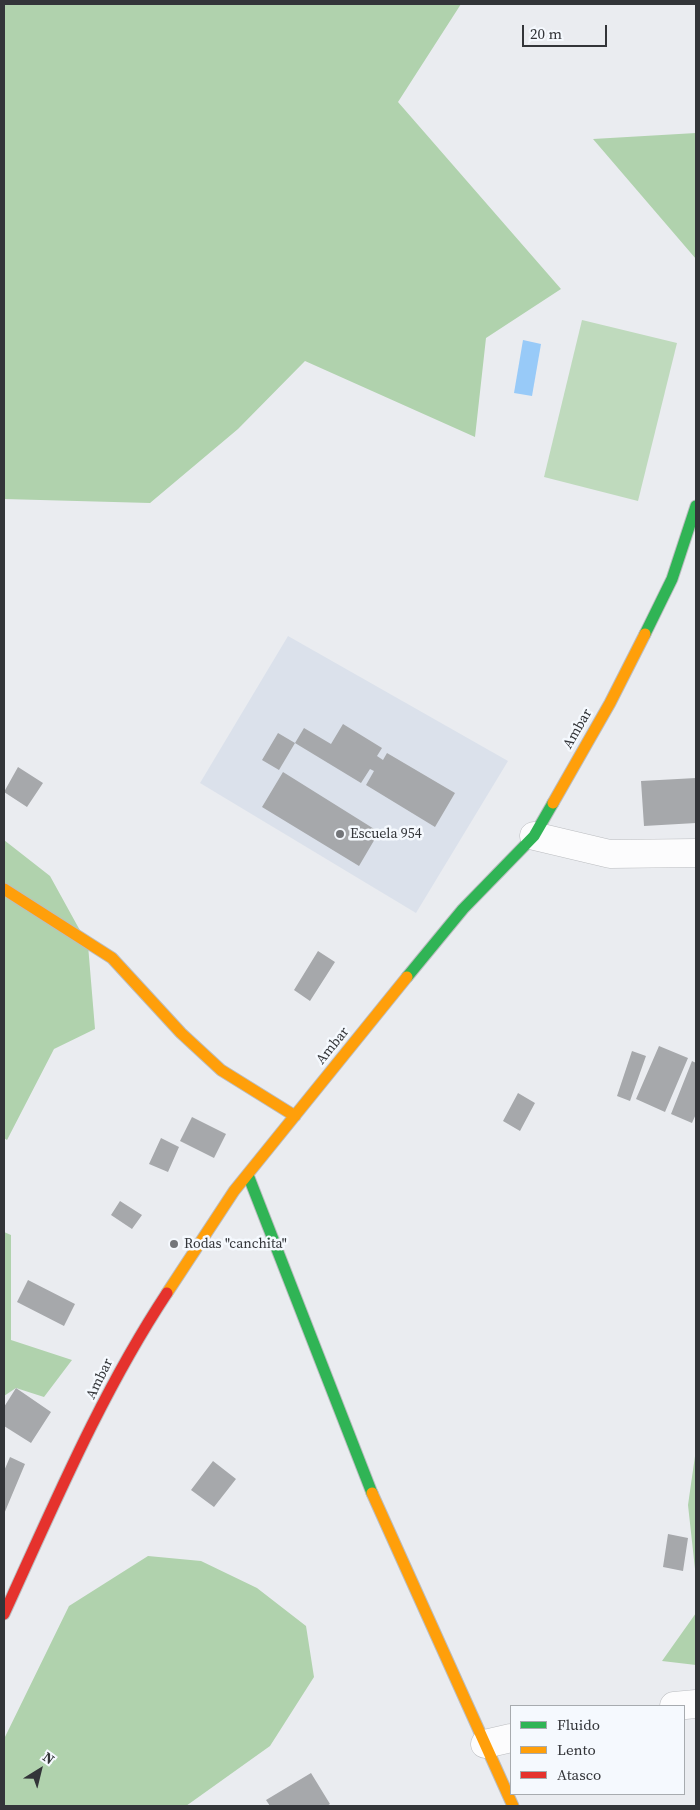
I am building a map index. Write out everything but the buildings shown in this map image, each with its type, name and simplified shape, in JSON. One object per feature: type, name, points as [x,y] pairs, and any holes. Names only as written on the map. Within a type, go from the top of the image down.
[{"type":"street","name":"Ambar","points":[[4,1614],[48,1518],[134,1343],[234,1191],[463,909],[534,836],[610,703],[672,579],[696,506]]},
{"type":"street","points":[[534,836],[610,854],[696,853]]},
{"type":"street","points":[[4,888],[112,958],[181,1033],[221,1070],[295,1116]]},
{"type":"street","points":[[248,1175],[368,1482],[513,1806]]},
{"type":"street","points":[[485,1744],[510,1738]]},
{"type":"shaded area","points":[[288,636],[508,761],[416,913],[200,783]]},
{"type":"green space","points":[[4,4],[461,4],[398,102],[561,289],[486,338],[475,437],[305,361],[238,429],[150,503],[4,499]]},
{"type":"green space","points":[[696,133],[696,259],[593,139]]},
{"type":"green space","points":[[582,320],[677,343],[638,501],[544,477]]},
{"type":"green space","points":[[4,840],[50,876],[88,945],[95,1029],[54,1049],[7,1140],[4,1138]]},
{"type":"green space","points":[[4,1232],[11,1235],[11,1340],[72,1360],[44,1397],[16,1388],[4,1396]]},
{"type":"green space","points":[[696,1449],[696,1578],[688,1505]]},
{"type":"green space","points":[[148,1556],[201,1561],[257,1588],[306,1626],[314,1677],[270,1746],[186,1806],[4,1806],[4,1739],[69,1606]]},
{"type":"green space","points":[[696,1613],[696,1665],[662,1661]]},
{"type":"water","points":[[523,340],[541,344],[532,396],[514,393]]},
{"type":"traffic: fast","points":[[645,634],[672,579],[696,506]]},
{"type":"traffic: fast","points":[[407,977],[463,909],[534,836],[553,803]]},
{"type":"traffic: fast","points":[[248,1175],[372,1493]]},
{"type":"traffic: slow","points":[[553,803],[610,703],[645,634]]},
{"type":"traffic: slow","points":[[4,889],[112,958],[181,1033],[221,1070],[295,1116]]},
{"type":"traffic: slow","points":[[167,1293],[234,1191],[407,977]]},
{"type":"traffic: slow","points":[[372,1493],[513,1806]]},
{"type":"traffic: jam","points":[[4,1614],[60,1491],[100,1410],[143,1331],[167,1293]]},
{"type":"place","name":"Escuela 954","points":[[340,834]]},
{"type":"place","name":"Rodas \"canchita\"","points":[[174,1244]]}]
